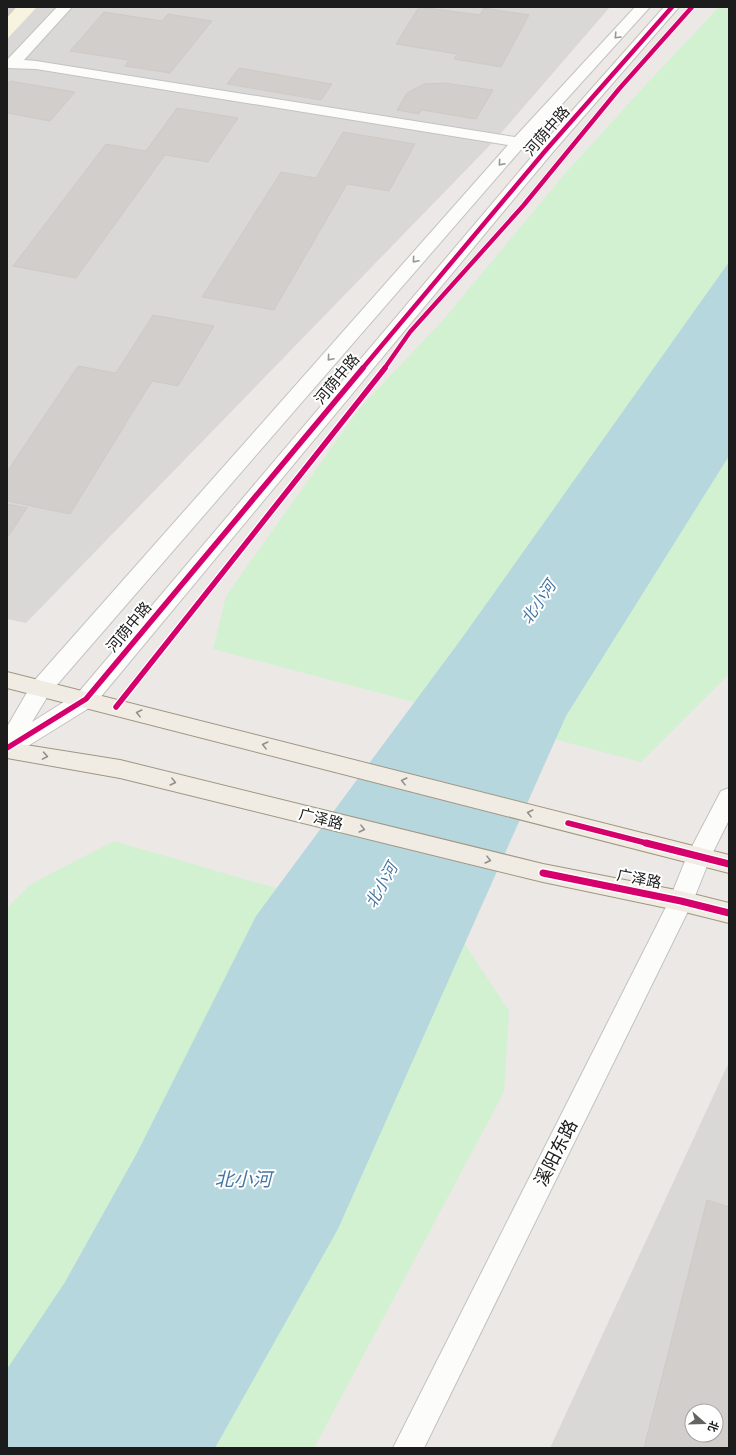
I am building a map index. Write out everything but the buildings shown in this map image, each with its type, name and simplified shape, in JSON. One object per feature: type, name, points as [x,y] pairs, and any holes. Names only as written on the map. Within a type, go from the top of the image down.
[{"type":"main road","points":[[7,680],[729,864]]},
{"type":"main road","name":"广泽路","points":[[7,748],[120,769],[543,874],[682,901],[729,913]]},
{"type":"street","points":[[10,63],[65,7]]},
{"type":"street","name":"河荫中路","points":[[7,748],[42,688],[519,142],[644,7]]},
{"type":"street","name":"河荫中路","points":[[7,748],[86,699],[546,150],[672,7]]},
{"type":"street","points":[[10,63],[44,66],[519,142]]},
{"type":"street","name":"溪阳东路","points":[[408,1448],[682,901],[699,856],[729,797]]},
{"type":"shaded area","points":[[7,7],[610,7],[496,139],[26,623],[7,619]]},
{"type":"shaded area","points":[[7,7],[37,7],[7,39]]},
{"type":"shaded area","points":[[729,1062],[729,1448],[550,1448]]},
{"type":"green space","points":[[719,7],[729,7],[729,674],[641,762],[213,649],[226,596],[359,409],[443,320],[563,176]]},
{"type":"green space","points":[[114,841],[464,943],[509,1011],[504,1092],[314,1448],[7,1448],[7,908],[31,884]]},
{"type":"water","name":"北小河","points":[[729,262],[729,456],[566,716],[338,1229],[215,1448],[7,1448],[7,1369],[65,1282],[137,1153],[256,916],[462,638]]},
{"type":"cycle path","points":[[7,748],[86,699],[546,150],[672,7]]},
{"type":"cycle path","points":[[116,707],[379,376],[410,332],[523,206],[619,89],[692,7]]},
{"type":"cycle path","points":[[568,823],[729,864]]},
{"type":"cycle path","points":[[543,873],[681,901],[729,913]]}]
